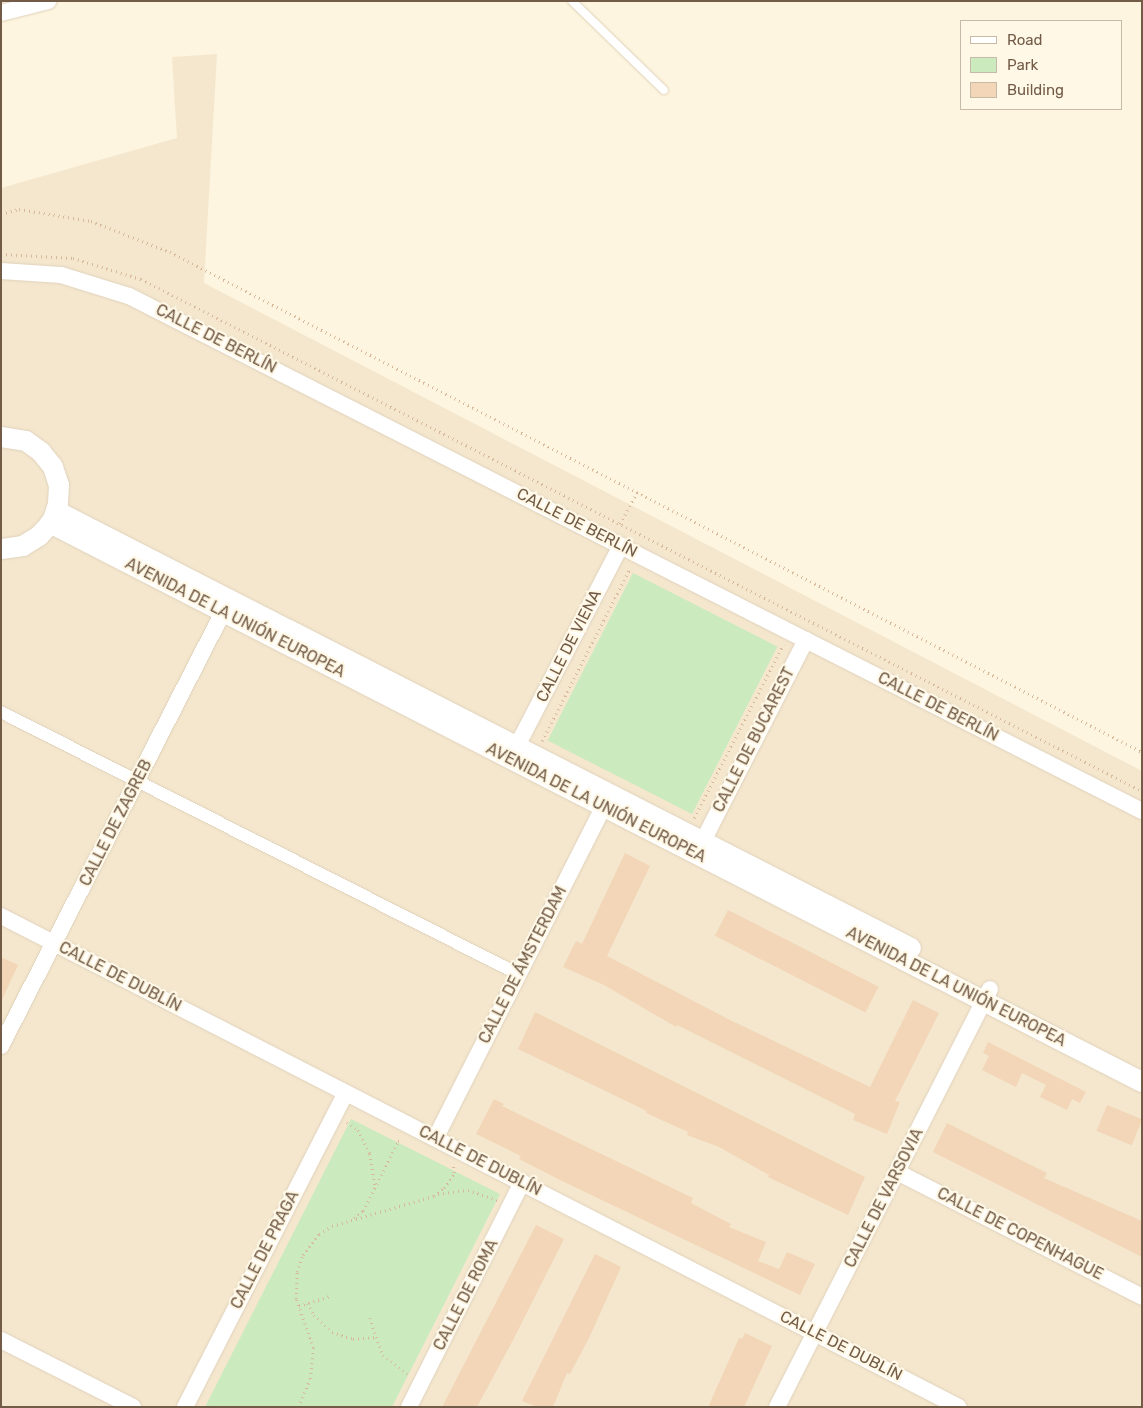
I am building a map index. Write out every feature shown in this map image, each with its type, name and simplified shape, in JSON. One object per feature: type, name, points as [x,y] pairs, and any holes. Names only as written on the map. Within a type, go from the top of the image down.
[{"type":"street","points":[[1,13],[48,1]]},
{"type":"street","name":"CALLE DE BERLÍN","points":[[1,271],[61,276],[129,296],[638,553],[1142,811]]},
{"type":"street","points":[[1,437],[26,441],[47,459],[59,485],[53,517],[39,536],[23,546],[1,549]]},
{"type":"street","name":"AVENIDA DE LA UNIÓN EUROPEA","points":[[53,517],[987,995],[1142,1066]]},
{"type":"street","name":"CALLE DE VIENA","points":[[517,746],[621,545]]},
{"type":"street","name":"AVENIDA DE LA UNIÓN EUROPEA","points":[[227,606],[517,746],[607,800],[703,841],[987,995],[1142,1082]]},
{"type":"street","name":"CALLE DE ZAGREB","points":[[1,1046],[227,606]]},
{"type":"street","name":"CALLE DE BUCAREST","points":[[703,841],[806,640]]},
{"type":"street","points":[[1,712],[518,974]]},
{"type":"street","name":"CALLE DE ÁMSTERDAM","points":[[436,1137],[607,800]]},
{"type":"street","name":"CALLE DE DUBLÍN","points":[[1,916],[346,1093],[436,1137],[453,1157],[522,1182],[959,1407]]},
{"type":"street","name":"CALLE DE VARSOVIA","points":[[777,1407],[987,995]]},
{"type":"street","name":"CALLE DE PRAGA","points":[[185,1407],[344,1115],[346,1093]]},
{"type":"street","name":"CALLE DE COPENHAGUE","points":[[897,1172],[1142,1297]]},
{"type":"street","name":"CALLE DE ROMA","points":[[409,1407],[522,1182]]},
{"type":"street","points":[[1,1340],[133,1407]]},
{"type":"lane","points":[[572,1],[664,90]]},
{"type":"path","points":[[1,214],[20,209],[91,222],[170,252],[1142,752]]},
{"type":"path","points":[[1,254],[73,258],[116,268],[141,279],[1142,791]]},
{"type":"path","points":[[620,524],[637,492]]},
{"type":"path","points":[[542,747],[646,538]]},
{"type":"path","points":[[687,822],[692,821],[697,814],[799,616]]},
{"type":"path","points":[[341,1130],[344,1115]]},
{"type":"path","points":[[344,1115],[358,1130],[364,1140],[374,1167],[375,1187]]},
{"type":"path","points":[[353,1219],[363,1211],[398,1141],[408,1139],[399,1134]]},
{"type":"path","points":[[453,1157],[460,1166]]},
{"type":"path","points":[[434,1196],[444,1188],[454,1173],[453,1157]]},
{"type":"path","points":[[298,1407],[310,1379],[313,1348],[299,1306],[296,1277],[303,1255],[319,1234],[353,1219],[434,1196],[468,1190],[501,1203],[504,1197],[513,1201]]},
{"type":"path","points":[[299,1306],[330,1296]]},
{"type":"path","points":[[308,1303],[314,1315],[332,1332],[353,1339],[376,1337]]},
{"type":"path","points":[[370,1318],[383,1355],[393,1365],[422,1381]]},
{"type":"shaded area","points":[[217,54],[204,283],[1142,771],[1142,1407],[1,1407],[1,188],[177,138],[172,57]]},
{"type":"green space","points":[[633,573],[777,647],[692,814],[548,741]]},
{"type":"green space","points":[[351,1119],[500,1194],[392,1407],[205,1407]]},
{"type":"building","points":[[625,853],[650,866],[607,956],[730,1020],[870,1087],[913,1000],[939,1013],[895,1101],[900,1102],[887,1134],[853,1120],[855,1114],[677,1025],[676,1027],[604,985],[563,967],[576,941],[582,944]]},
{"type":"building","points":[[728,910],[879,987],[865,1013],[715,936]]},
{"type":"building","points":[[1,957],[18,965],[1,1002]]},
{"type":"building","points":[[535,1012],[865,1177],[848,1215],[768,1177],[769,1175],[719,1147],[687,1135],[688,1132],[646,1113],[647,1111],[518,1049]]},
{"type":"building","points":[[988,1042],[1086,1092],[1080,1103],[1072,1099],[1067,1110],[1040,1097],[1046,1085],[1022,1073],[1016,1087],[982,1070],[989,1056],[983,1053]]},
{"type":"building","points":[[494,1099],[504,1104],[502,1106],[693,1198],[691,1203],[731,1224],[729,1227],[766,1242],[758,1261],[779,1269],[787,1252],[815,1264],[800,1295],[560,1180],[519,1159],[521,1156],[476,1134]]},
{"type":"building","points":[[1107,1105],[1142,1119],[1132,1145],[1097,1131]]},
{"type":"building","points":[[947,1123],[1047,1173],[1044,1178],[1142,1221],[1142,1257],[933,1152]]},
{"type":"building","points":[[536,1225],[564,1239],[512,1342],[477,1407],[442,1407]]},
{"type":"building","points":[[595,1254],[621,1267],[590,1336],[570,1374],[567,1373],[553,1407],[537,1407],[522,1401]]},
{"type":"building","points":[[745,1333],[772,1346],[744,1407],[708,1407],[739,1338],[742,1339]]}]
